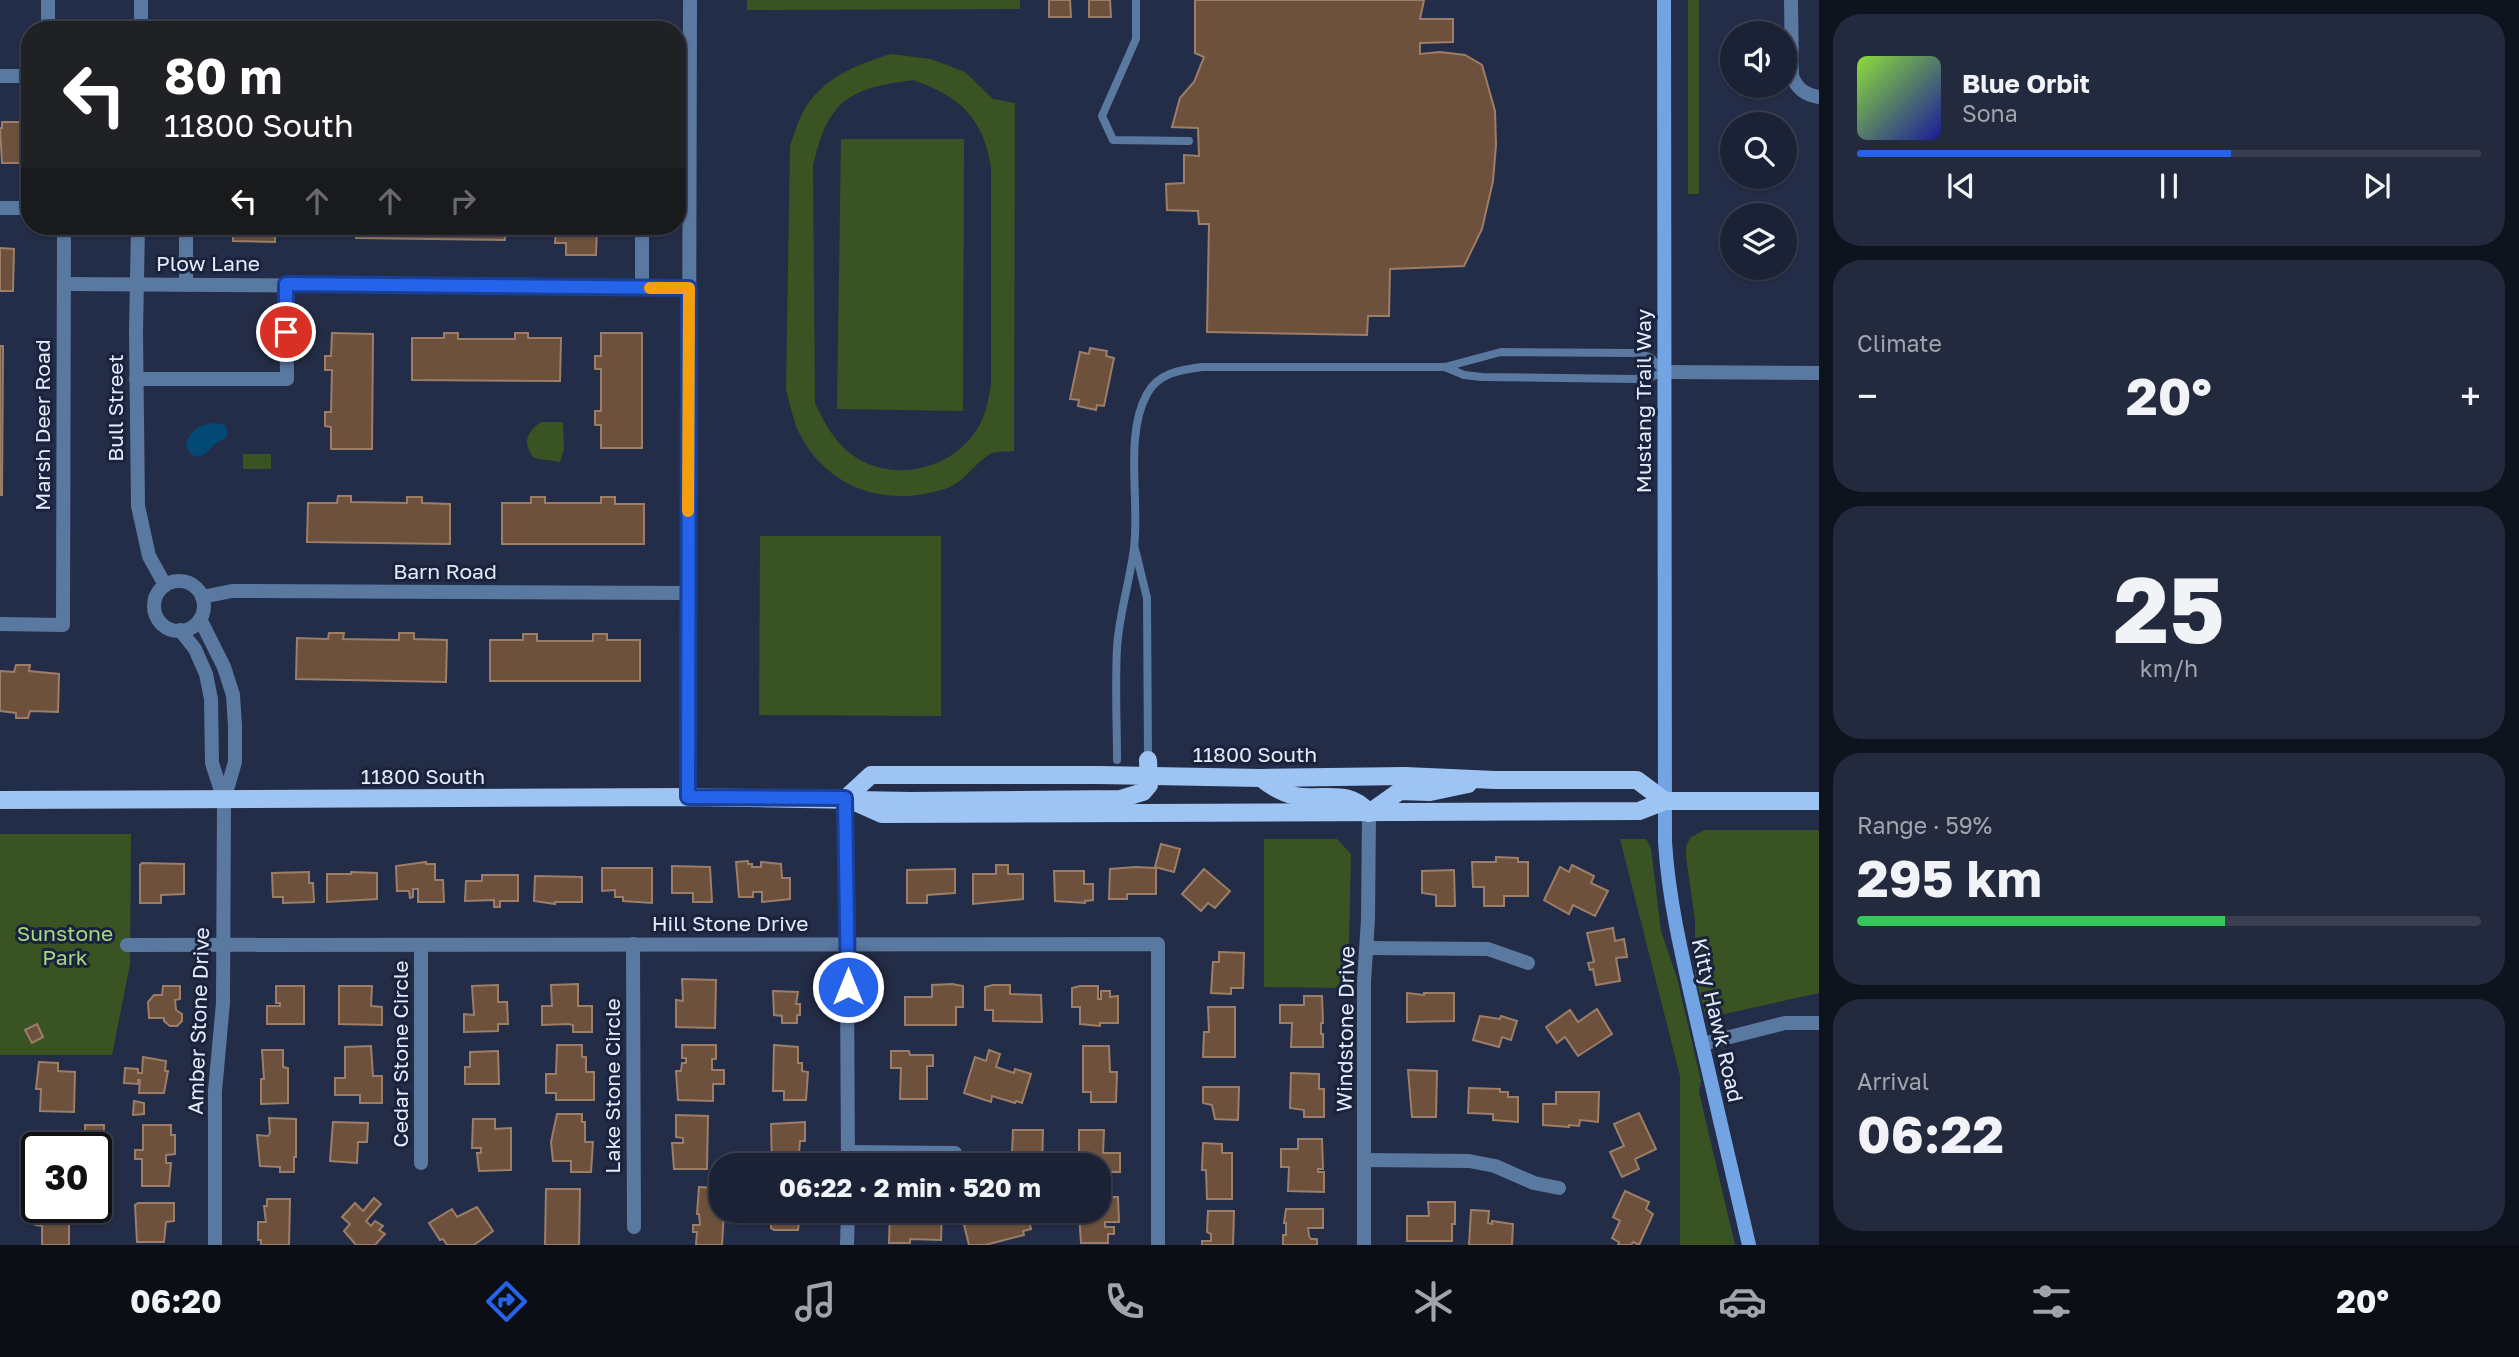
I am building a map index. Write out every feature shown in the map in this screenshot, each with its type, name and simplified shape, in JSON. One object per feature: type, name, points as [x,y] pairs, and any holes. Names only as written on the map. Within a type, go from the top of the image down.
[{"type":"main road","name":"Mustang Trail Way","points":[[1664,0],[1665,801]]},
{"type":"main road","points":[[1099,775],[1110,770],[1117,760]]},
{"type":"main road","name":"11800 South","points":[[845,798],[871,775],[1099,775],[1148,768],[1261,778],[1405,776],[1495,780],[1637,780],[1665,801]]},
{"type":"main road","points":[[845,798],[911,801],[1120,799],[1143,792],[1149,785],[1148,768]]},
{"type":"main road","points":[[1261,778],[1276,790],[1298,796],[1350,798],[1360,802],[1369,813],[1400,791],[1430,792],[1495,780]]},
{"type":"main road","name":"11800 South","points":[[0,800],[845,798],[882,814],[1639,811],[1665,801],[1819,802]]},
{"type":"main road","name":"Kitty Hawk Road","points":[[1665,801],[1665,842],[1671,901],[1749,1245]]},
{"type":"street","points":[[48,0],[48,21]]},
{"type":"street","points":[[141,0],[141,21]]},
{"type":"street","points":[[686,27],[690,0]]},
{"type":"street","points":[[1791,0],[1791,68],[1795,83],[1800,89],[1819,97]]},
{"type":"street","points":[[0,76],[21,76]]},
{"type":"street","points":[[686,168],[689,288],[688,797]]},
{"type":"street","points":[[0,208],[21,208]]},
{"type":"street","name":"Marsh Deer Road","points":[[0,624],[62,625],[64,235]]},
{"type":"street","name":"Bull Street","points":[[138,235],[136,379],[139,516],[149,556],[165,585]]},
{"type":"street","points":[[186,235],[186,285]]},
{"type":"street","points":[[642,235],[642,288]]},
{"type":"street","name":"Plow Lane","points":[[64,284],[689,288]]},
{"type":"street","points":[[136,379],[287,379],[286,284]]},
{"type":"street","points":[[1664,372],[1819,373]]},
{"type":"street","points":[[187,582],[193,585],[202,597],[204,604],[200,619],[195,625],[180,630],[165,626],[155,613],[155,598],[165,585],[187,582]]},
{"type":"street","name":"Barn Road","points":[[202,597],[232,591],[688,593]]},
{"type":"street","points":[[200,619],[225,667],[235,710],[235,762],[224,800]]},
{"type":"street","points":[[180,630],[195,649],[206,674],[211,699],[212,763],[224,800]]},
{"type":"street","points":[[845,798],[848,1153]]},
{"type":"street","name":"Amber Stone Drive","points":[[215,1245],[215,1091],[223,1020],[224,800]]},
{"type":"street","name":"Windstone Drive","points":[[1364,1245],[1364,982],[1369,813]]},
{"type":"street","name":"Lake Stone Circle","points":[[633,944],[634,1227]]},
{"type":"street","name":"Hill Stone Drive","points":[[127,945],[1158,944],[1158,1245]]},
{"type":"street","name":"Cedar Stone Circle","points":[[421,945],[421,1163]]},
{"type":"street","points":[[1367,948],[1488,948],[1528,963]]},
{"type":"street","points":[[1702,1044],[1785,1023],[1819,1023]]},
{"type":"street","points":[[1364,1160],[1469,1160],[1495,1166],[1534,1183],[1559,1188]]},
{"type":"street","points":[[848,1223],[848,1245]]},
{"type":"lane","points":[[1136,0],[1136,39],[1101,116],[1113,139],[1189,141]]},
{"type":"lane","points":[[1117,760],[1117,648],[1124,596],[1135,547],[1135,473],[1141,411],[1146,395],[1154,383],[1173,372],[1202,367],[1445,367],[1501,352],[1635,353],[1650,357],[1664,372],[1635,379],[1482,377],[1464,375],[1445,367]]},
{"type":"lane","points":[[1135,547],[1147,598],[1148,768]]},
{"type":"green space","points":[[747,0],[1020,0],[1020,9],[747,10]]},
{"type":"green space","points":[[1688,0],[1699,0],[1699,194],[1688,194]]},
{"type":"green space","points":[[891,54],[931,59],[965,72],[993,99],[1015,103],[1014,451],[992,453],[950,487],[927,494],[904,496],[860,489],[840,479],[823,465],[808,448],[796,426],[786,390],[790,146],[804,110],[821,89],[853,68]],"holes":[[[913,80],[944,93],[967,111],[982,135],[988,151],[991,168],[991,384],[987,406],[979,426],[956,452],[924,467],[890,469],[873,466],[843,447],[832,434],[815,403],[813,166],[829,120],[849,98],[872,88],[905,81]]]},
{"type":"green space","points":[[841,139],[964,139],[963,411],[837,409]]},
{"type":"green space","points":[[541,422],[563,422],[564,449],[560,462],[534,458],[530,453],[527,438]]},
{"type":"green space","points":[[243,454],[271,454],[271,469],[243,469]]},
{"type":"green space","points":[[760,536],[941,536],[941,716],[759,715]]},
{"type":"green space","points":[[1705,830],[1819,830],[1819,993],[1706,1018],[1695,975],[1695,920],[1686,857],[1686,846],[1691,837]]},
{"type":"green space","name":"Sunstone Park","points":[[0,834],[131,834],[130,964],[112,1055],[0,1055]]},
{"type":"green space","points":[[1264,839],[1337,839],[1351,854],[1348,988],[1264,987]]},
{"type":"green space","points":[[1620,839],[1646,839],[1651,848],[1661,931],[1677,978],[1701,1081],[1699,1092],[1735,1245],[1680,1245],[1680,1076]]},
{"type":"water","points":[[215,423],[225,425],[228,435],[201,456],[192,455],[186,447],[189,437],[200,427]]},
{"type":"building","points":[[1049,0],[1070,0],[1071,17],[1049,17]]},
{"type":"building","points":[[1089,0],[1110,0],[1111,17],[1089,17]]},
{"type":"building","points":[[1195,0],[1424,0],[1420,19],[1453,19],[1453,42],[1420,43],[1420,54],[1440,52],[1465,55],[1482,65],[1495,111],[1493,181],[1482,229],[1464,266],[1390,269],[1389,316],[1368,316],[1367,335],[1207,332],[1209,224],[1199,224],[1198,211],[1167,210],[1166,184],[1184,183],[1184,155],[1199,156],[1198,128],[1172,127],[1180,98],[1194,82],[1204,57],[1195,53]]},
{"type":"building","points":[[2,122],[21,122],[21,163],[2,163]]},
{"type":"building","points":[[233,235],[275,235],[275,242],[233,241]]},
{"type":"building","points":[[356,235],[505,235],[505,240],[356,238]]},
{"type":"building","points":[[555,235],[597,235],[596,255],[566,255],[566,243],[555,243]]},
{"type":"building","points":[[0,248],[14,249],[13,291],[0,291]]},
{"type":"building","points":[[332,333],[373,334],[372,449],[331,449],[331,427],[325,426],[325,412],[331,412],[332,370],[325,370],[325,356],[331,356]]},
{"type":"building","points":[[444,333],[458,333],[458,339],[515,339],[515,333],[528,333],[528,338],[561,338],[560,381],[412,380],[412,338],[444,338]]},
{"type":"building","points":[[601,333],[642,333],[642,448],[601,448],[601,425],[595,425],[595,411],[601,411],[601,369],[595,369],[595,356],[601,356]]},
{"type":"building","points":[[0,346],[3,346],[2,495],[0,495]]},
{"type":"building","points":[[1090,348],[1107,351],[1106,356],[1114,358],[1104,406],[1097,405],[1096,410],[1078,406],[1079,400],[1070,399],[1080,352],[1089,354]]},
{"type":"building","points":[[338,496],[351,496],[351,502],[407,503],[407,497],[422,497],[422,503],[450,504],[450,544],[307,542],[308,503],[337,503]]},
{"type":"building","points":[[531,497],[545,497],[545,503],[601,503],[601,497],[615,497],[615,504],[644,504],[644,544],[502,544],[502,503],[531,503]]},
{"type":"building","points":[[329,633],[344,633],[343,639],[399,640],[399,633],[414,633],[414,639],[447,640],[446,682],[296,679],[297,638],[328,639]]},
{"type":"building","points":[[523,634],[537,634],[537,641],[593,641],[593,634],[607,634],[607,640],[640,640],[640,681],[490,681],[490,640],[523,640]]},
{"type":"building","points":[[16,665],[30,665],[29,671],[59,674],[58,712],[30,711],[28,718],[16,718],[16,713],[0,711],[0,671],[14,672]]},
{"type":"building","points":[[1161,844],[1180,849],[1174,872],[1155,867]]},
{"type":"building","points":[[1496,857],[1518,858],[1518,862],[1528,862],[1528,896],[1504,896],[1504,906],[1484,906],[1484,887],[1473,887],[1472,862],[1496,862]]},
{"type":"building","points":[[748,861],[752,867],[761,867],[761,862],[781,864],[782,878],[790,878],[790,899],[762,902],[762,892],[753,892],[753,897],[739,897],[736,862]]},
{"type":"building","points":[[426,862],[435,864],[435,880],[443,880],[444,902],[418,902],[418,889],[413,889],[413,897],[410,898],[409,891],[397,891],[396,866]]},
{"type":"building","points":[[142,863],[184,864],[184,894],[161,895],[161,903],[140,903]]},
{"type":"building","points":[[996,865],[1008,865],[1008,874],[1023,874],[1023,899],[973,904],[973,874],[996,874]]},
{"type":"building","points":[[1572,865],[1594,876],[1591,883],[1608,891],[1595,916],[1573,905],[1569,914],[1544,900],[1560,867],[1569,872]]},
{"type":"building","points":[[672,866],[710,867],[712,902],[693,902],[693,893],[672,893]]},
{"type":"building","points":[[602,868],[652,868],[652,903],[623,901],[623,897],[615,897],[615,890],[602,891]]},
{"type":"building","points":[[1156,868],[1156,894],[1127,894],[1127,899],[1109,899],[1110,869]]},
{"type":"building","points":[[955,869],[955,893],[927,895],[927,903],[907,903],[907,870]]},
{"type":"building","points":[[1204,869],[1230,891],[1215,908],[1208,903],[1201,911],[1182,894]]},
{"type":"building","points":[[1454,870],[1455,906],[1436,906],[1436,895],[1422,893],[1422,871]]},
{"type":"building","points":[[1054,871],[1084,871],[1084,884],[1093,884],[1093,900],[1085,903],[1055,901]]},
{"type":"building","points":[[309,872],[309,883],[313,883],[314,902],[283,903],[283,897],[273,897],[272,873]]},
{"type":"building","points":[[377,873],[377,899],[327,902],[327,874]]},
{"type":"building","points":[[482,875],[518,875],[518,901],[500,901],[500,907],[494,907],[494,900],[465,901],[466,881],[482,881]]},
{"type":"building","points":[[535,876],[582,877],[582,902],[555,904],[534,901]]},
{"type":"building","points":[[1613,928],[1615,941],[1624,939],[1627,957],[1616,958],[1620,981],[1596,985],[1593,969],[1590,970],[1588,963],[1594,962],[1587,933]]},
{"type":"building","points":[[1219,952],[1244,953],[1243,988],[1231,988],[1231,994],[1211,993],[1213,962],[1219,962]]},
{"type":"building","points":[[682,979],[716,980],[715,1028],[676,1027],[676,1000],[683,1001]]},
{"type":"building","points":[[578,984],[578,1006],[592,1006],[592,1032],[573,1032],[573,1025],[568,1024],[542,1025],[542,1006],[552,1006],[551,985]]},
{"type":"building","points":[[498,985],[498,1002],[507,1002],[508,1024],[498,1024],[498,1031],[464,1032],[464,1014],[474,1015],[472,986]]},
{"type":"building","points":[[932,985],[963,986],[963,1007],[956,1007],[956,1025],[905,1025],[905,997],[932,997]]},
{"type":"building","points":[[1010,985],[1010,994],[1041,995],[1042,1022],[993,1021],[993,1010],[985,1010],[985,987]]},
{"type":"building","points":[[163,986],[180,986],[180,999],[175,1000],[176,1010],[182,1014],[182,1021],[177,1026],[170,1026],[164,1018],[149,1018],[148,1002],[154,995],[162,995]]},
{"type":"building","points":[[276,986],[304,986],[304,1024],[267,1024],[267,1006],[280,1006],[280,1003],[276,1003]]},
{"type":"building","points":[[339,986],[372,986],[371,1006],[382,1007],[382,1025],[339,1024]]},
{"type":"building","points":[[1098,986],[1098,999],[1101,999],[1101,991],[1110,991],[1110,997],[1118,996],[1118,1023],[1100,1023],[1100,1026],[1080,1024],[1080,1007],[1072,1007],[1072,988]]},
{"type":"building","points":[[773,991],[798,992],[796,1004],[800,1004],[800,1015],[797,1015],[797,1023],[782,1023],[782,1016],[774,1015]]},
{"type":"building","points":[[1407,993],[1454,993],[1454,1021],[1407,1022]]},
{"type":"building","points":[[1304,996],[1322,996],[1323,1047],[1291,1047],[1292,1023],[1280,1023],[1280,1005],[1304,1005]]},
{"type":"building","points":[[1208,1007],[1235,1007],[1235,1057],[1203,1057],[1204,1032],[1209,1032]]},
{"type":"building","points":[[1597,1009],[1612,1034],[1578,1056],[1565,1037],[1557,1043],[1546,1027],[1570,1010],[1578,1022]]},
{"type":"building","points":[[1480,1016],[1500,1019],[1501,1016],[1517,1021],[1511,1040],[1502,1037],[1499,1047],[1473,1040]]},
{"type":"building","points":[[37,1024],[43,1037],[32,1043],[25,1030]]},
{"type":"building","points":[[557,1045],[582,1045],[582,1057],[586,1057],[586,1072],[594,1072],[594,1100],[556,1100],[556,1093],[546,1093],[546,1074],[556,1074]]},
{"type":"building","points":[[682,1045],[716,1045],[716,1059],[712,1059],[712,1070],[724,1070],[724,1084],[713,1084],[713,1101],[678,1100],[676,1071],[681,1071],[682,1063],[686,1063],[686,1058],[682,1058]]},
{"type":"building","points":[[774,1045],[798,1047],[798,1063],[802,1063],[802,1071],[808,1072],[806,1100],[784,1100],[784,1091],[773,1091]]},
{"type":"building","points":[[371,1046],[373,1076],[382,1076],[382,1103],[360,1103],[360,1095],[335,1095],[335,1078],[345,1078],[345,1047]]},
{"type":"building","points":[[1083,1046],[1109,1046],[1110,1072],[1117,1072],[1116,1102],[1091,1102],[1091,1092],[1083,1092]]},
{"type":"building","points":[[262,1050],[283,1050],[283,1067],[288,1068],[288,1103],[261,1104],[261,1079],[264,1079]]},
{"type":"building","points":[[989,1050],[1000,1054],[996,1067],[1014,1073],[1015,1069],[1031,1074],[1022,1103],[992,1096],[991,1102],[964,1093],[975,1057],[986,1061]]},
{"type":"building","points":[[498,1051],[499,1084],[465,1084],[465,1067],[470,1067],[470,1052]]},
{"type":"building","points":[[891,1051],[909,1051],[910,1055],[933,1055],[933,1066],[927,1066],[927,1099],[900,1099],[901,1068],[891,1068]]},
{"type":"building","points":[[143,1057],[166,1061],[165,1071],[168,1071],[164,1093],[139,1093],[140,1080],[138,1084],[124,1083],[125,1068],[138,1069],[138,1073],[142,1073]]},
{"type":"building","points":[[39,1062],[58,1063],[58,1071],[75,1072],[74,1112],[40,1111],[41,1089],[36,1089]]},
{"type":"building","points":[[1408,1070],[1437,1071],[1436,1117],[1412,1117]]},
{"type":"building","points":[[1291,1073],[1319,1074],[1319,1089],[1324,1089],[1324,1117],[1304,1117],[1304,1110],[1290,1108]]},
{"type":"building","points":[[1203,1087],[1239,1087],[1238,1120],[1215,1119],[1212,1105],[1203,1103]]},
{"type":"building","points":[[1469,1088],[1500,1089],[1500,1092],[1508,1092],[1508,1097],[1518,1097],[1518,1122],[1493,1120],[1493,1114],[1468,1113]]},
{"type":"building","points":[[1556,1092],[1599,1092],[1598,1122],[1580,1120],[1579,1126],[1569,1127],[1543,1125],[1543,1104],[1556,1104]]},
{"type":"building","points":[[134,1101],[144,1103],[144,1114],[133,1115]]},
{"type":"building","points":[[1639,1113],[1656,1149],[1635,1159],[1639,1169],[1622,1177],[1610,1152],[1624,1146],[1614,1124]]},
{"type":"building","points":[[557,1114],[582,1114],[582,1122],[585,1122],[585,1142],[593,1142],[591,1172],[571,1172],[571,1161],[553,1161],[551,1142]]},
{"type":"building","points":[[676,1115],[708,1116],[707,1169],[674,1169],[672,1143],[683,1143],[683,1138],[676,1137]]},
{"type":"building","points":[[269,1118],[296,1119],[294,1172],[280,1172],[280,1167],[260,1166],[257,1135],[268,1136]]},
{"type":"building","points":[[473,1119],[495,1119],[495,1129],[511,1128],[511,1170],[479,1171],[477,1153],[481,1153],[481,1148],[472,1148]]},
{"type":"building","points":[[333,1122],[368,1123],[367,1142],[358,1142],[357,1163],[330,1161]]},
{"type":"building","points":[[805,1122],[805,1141],[800,1141],[799,1153],[772,1153],[771,1124]]},
{"type":"building","points":[[85,1125],[104,1125],[104,1132],[85,1132]]},
{"type":"building","points":[[143,1125],[171,1125],[171,1135],[175,1135],[175,1154],[166,1155],[166,1163],[171,1163],[169,1186],[142,1186],[142,1159],[135,1159],[135,1150],[143,1150]]},
{"type":"building","points":[[1013,1130],[1043,1130],[1042,1153],[1012,1153]]},
{"type":"building","points":[[1079,1130],[1104,1130],[1103,1153],[1079,1153]]},
{"type":"building","points":[[1298,1139],[1322,1139],[1323,1169],[1318,1169],[1318,1172],[1324,1172],[1324,1192],[1288,1191],[1289,1167],[1281,1167],[1281,1149],[1298,1149]]},
{"type":"building","points":[[1203,1143],[1222,1144],[1222,1153],[1232,1153],[1232,1199],[1207,1199],[1206,1170],[1202,1170]]},
{"type":"building","points":[[1111,1153],[1120,1153],[1120,1172],[1111,1172]]},
{"type":"building","points":[[699,1187],[709,1188],[709,1223],[723,1223],[722,1245],[696,1245],[697,1232],[693,1232],[693,1225],[700,1225],[697,1214]]},
{"type":"building","points":[[546,1189],[580,1189],[579,1245],[545,1245]]},
{"type":"building","points":[[1625,1191],[1649,1202],[1646,1209],[1653,1214],[1639,1245],[1633,1242],[1631,1245],[1618,1245],[1619,1242],[1612,1238],[1620,1221],[1613,1217]]},
{"type":"building","points":[[1111,1197],[1118,1197],[1119,1222],[1111,1222]]},
{"type":"building","points":[[374,1198],[381,1204],[366,1221],[371,1226],[375,1221],[383,1226],[379,1230],[385,1234],[375,1245],[356,1245],[344,1231],[350,1224],[342,1217],[355,1203],[363,1211]]},
{"type":"building","points":[[267,1199],[290,1199],[289,1245],[261,1245],[261,1240],[258,1240],[258,1222],[266,1222],[264,1206],[267,1206]]},
{"type":"building","points":[[1428,1202],[1455,1202],[1452,1241],[1407,1241],[1407,1216],[1429,1216]]},
{"type":"building","points":[[174,1203],[174,1221],[166,1222],[164,1242],[137,1242],[135,1205]]},
{"type":"building","points":[[477,1207],[493,1231],[474,1245],[447,1245],[443,1239],[440,1240],[429,1223],[452,1209],[457,1217]]},
{"type":"building","points":[[1286,1209],[1323,1209],[1323,1228],[1308,1228],[1309,1236],[1311,1239],[1317,1239],[1317,1245],[1283,1245],[1283,1235],[1286,1235]]},
{"type":"building","points":[[1471,1210],[1489,1211],[1488,1223],[1492,1224],[1492,1221],[1513,1224],[1512,1245],[1469,1245]]},
{"type":"building","points":[[1208,1211],[1234,1211],[1233,1245],[1202,1245],[1202,1241],[1211,1241],[1211,1234],[1207,1232]]},
{"type":"building","points":[[69,1223],[69,1245],[42,1245],[42,1226],[35,1225]]},
{"type":"building","points":[[771,1223],[799,1223],[798,1230],[771,1228]]},
{"type":"building","points":[[890,1223],[942,1223],[941,1240],[910,1239],[910,1243],[889,1243]]},
{"type":"building","points":[[1030,1223],[1031,1229],[1023,1231],[1024,1235],[985,1245],[969,1245],[964,1225]]},
{"type":"building","points":[[1080,1223],[1105,1223],[1105,1227],[1114,1227],[1114,1234],[1108,1234],[1108,1243],[1081,1243]]},
{"type":"slow traffic","points":[[650,288],[689,288],[688,511]]},
{"type":"route","points":[[286,332],[286,284],[689,288],[688,797],[845,798],[848,987]]}]
